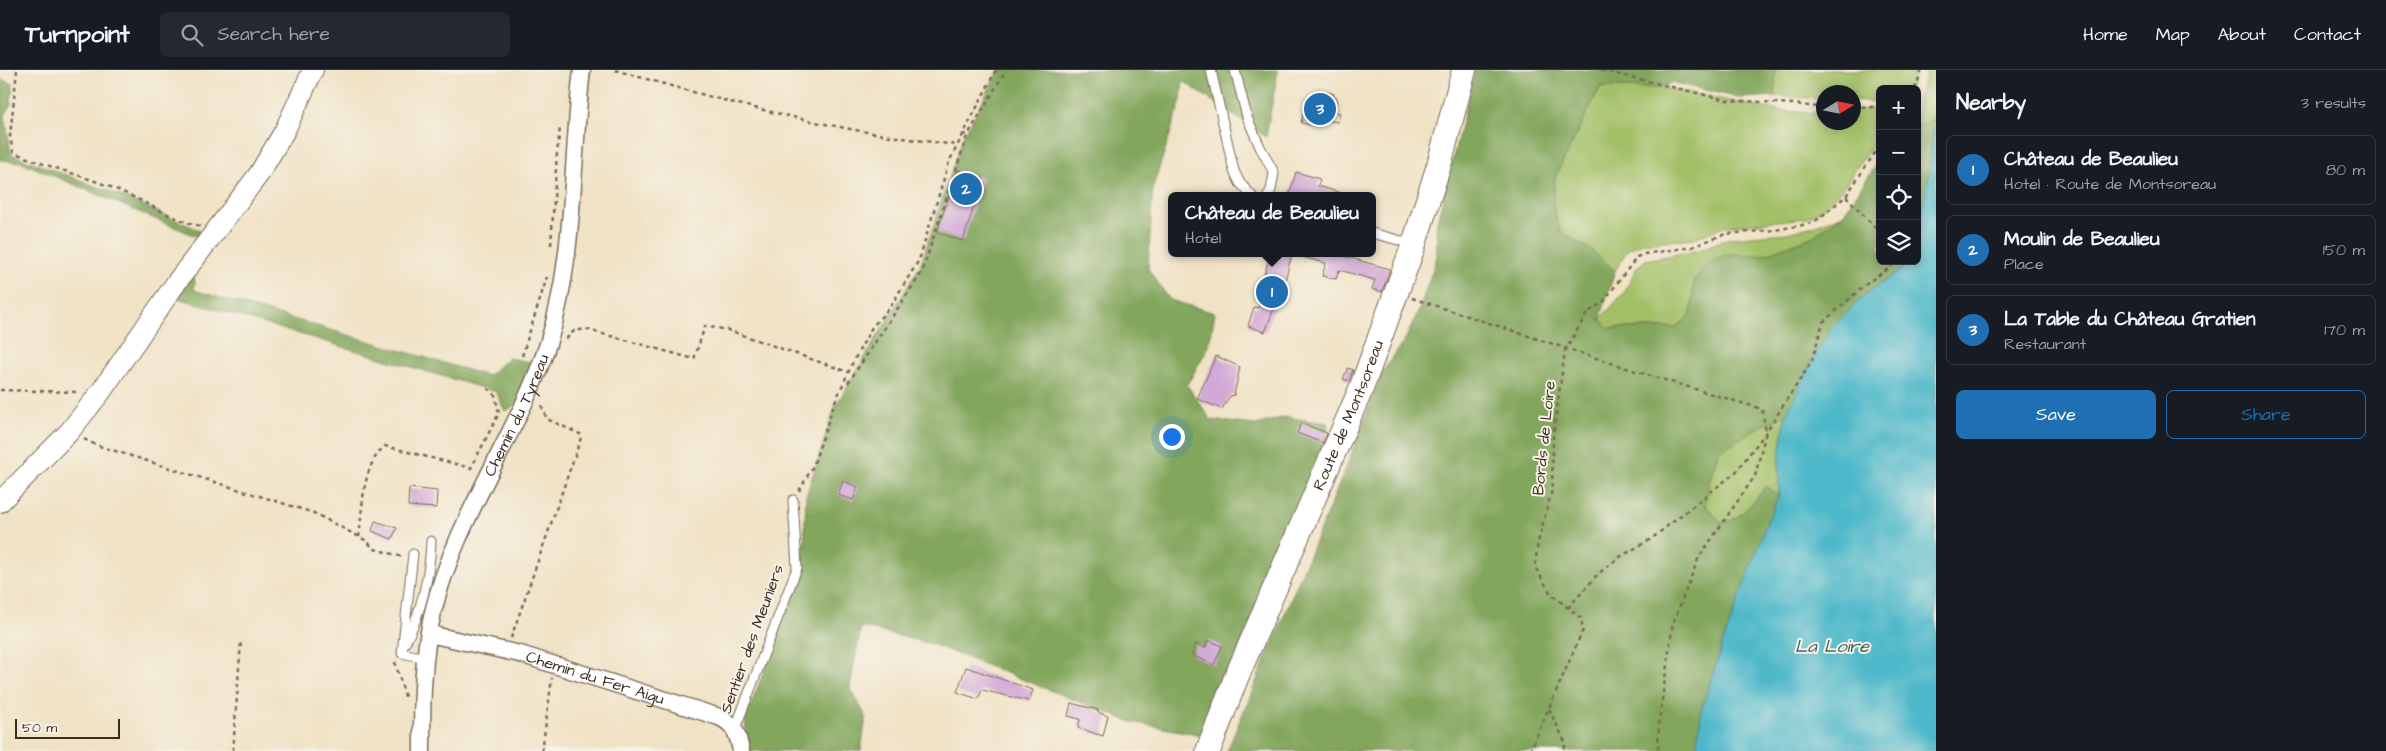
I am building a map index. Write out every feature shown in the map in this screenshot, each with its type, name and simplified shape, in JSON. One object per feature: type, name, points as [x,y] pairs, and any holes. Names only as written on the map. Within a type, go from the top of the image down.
[{"type":"main road","name":"Route de Montsoreau","points":[[1208,751],[1244,660],[1361,389],[1414,244],[1439,165],[1464,70]]},
{"type":"street","points":[[0,502],[69,432],[100,393],[176,283],[259,174],[284,132],[313,70]]},
{"type":"street","name":"Chemin du Tyreau","points":[[422,751],[425,658],[434,610],[451,559],[529,390],[548,344],[555,317],[568,232],[582,70]]},
{"type":"street","name":"Chemin du Fer Aigu","points":[[429,634],[554,664],[711,714],[728,721],[735,729]]},
{"type":"street","points":[[735,729],[740,751]]},
{"type":"lane","points":[[1210,70],[1234,171],[1240,183],[1248,192]]},
{"type":"lane","points":[[1235,70],[1247,117],[1274,173],[1270,192]]},
{"type":"lane","points":[[1376,234],[1414,244]]},
{"type":"lane","name":"Sentier des Meuniers","points":[[735,729],[797,568],[793,500]]},
{"type":"lane","points":[[402,648],[412,630],[423,593],[431,555],[431,541]]},
{"type":"lane","points":[[410,556],[402,653],[425,658]]},
{"type":"path","points":[[17,70],[10,136],[13,152],[129,194],[186,223],[202,227]]},
{"type":"path","points":[[615,70],[815,124],[912,140],[957,145]]},
{"type":"path","points":[[793,500],[813,466],[834,404],[869,332],[890,307],[919,260],[949,162],[996,70]]},
{"type":"path","points":[[848,383],[922,272],[957,162],[968,135],[1006,70]]},
{"type":"path","points":[[1601,70],[1726,100],[1816,107]]},
{"type":"path","points":[[1917,85],[1922,70]]},
{"type":"path","points":[[1861,107],[1876,107]]},
{"type":"path","points":[[550,254],[557,153],[561,124]]},
{"type":"path","points":[[962,135],[968,135]]},
{"type":"path","name":"Bords de Loire","points":[[1530,751],[1583,630],[1581,618],[1551,594],[1535,567],[1538,542],[1552,490],[1553,437],[1567,347],[1587,313],[1603,302],[1637,257],[1644,254],[1692,247],[1725,234],[1808,224],[1825,215],[1846,196],[1876,151]]},
{"type":"path","points":[[1846,196],[1876,228]]},
{"type":"path","points":[[1568,608],[1598,574],[1620,557],[1651,539],[1736,472],[1766,432],[1812,361],[1823,322],[1891,265]]},
{"type":"path","points":[[522,356],[549,272]]},
{"type":"path","points":[[1397,293],[1648,375],[1762,409],[1766,432],[1755,476],[1699,557],[1673,623],[1659,721],[1658,751]]},
{"type":"path","points":[[562,348],[566,339],[574,331],[586,329],[694,359],[704,326],[728,330],[848,372]]},
{"type":"path","points":[[359,537],[366,482],[378,452],[385,446],[471,468],[499,413],[495,395],[485,386]]},
{"type":"path","points":[[0,390],[100,393]]},
{"type":"path","points":[[506,651],[582,435],[547,419],[540,402],[544,393]]},
{"type":"path","points":[[69,432],[96,445],[314,513],[359,537],[374,549],[410,556]]},
{"type":"path","points":[[233,751],[241,641]]},
{"type":"path","points":[[393,657],[406,696],[406,705]]},
{"type":"path","points":[[542,751],[554,664]]},
{"type":"path","points":[[1549,708],[1566,744],[1563,751]]},
{"type":"green space","points":[[999,70],[1278,70],[1266,137],[1183,81],[1181,100],[1153,187],[1148,269],[1170,300],[1215,313],[1209,346],[1187,385],[1211,420],[1256,425],[1284,417],[1328,423],[1323,455],[1202,735],[1131,722],[932,644],[861,627],[850,687],[866,717],[861,751],[748,751],[745,720],[803,572],[806,496],[835,407],[920,266],[963,137]]},
{"type":"green space","points":[[1475,70],[1775,70],[1775,96],[1740,98],[1674,83],[1658,88],[1600,87],[1555,177],[1553,206],[1560,231],[1591,250],[1615,271],[1600,319],[1609,328],[1676,328],[1691,315],[1694,280],[1708,264],[1726,254],[1763,255],[1812,237],[1843,215],[1876,165],[1876,265],[1904,265],[1902,269],[1866,294],[1812,361],[1786,415],[1763,425],[1719,451],[1710,478],[1705,505],[1723,524],[1742,513],[1766,486],[1779,496],[1768,520],[1721,648],[1702,708],[1696,751],[1227,751],[1344,473],[1383,371],[1405,340],[1419,310],[1437,257],[1436,226]]},
{"type":"green space","points":[[1775,70],[1916,70],[1911,85],[1876,85],[1876,102],[1861,101],[1861,85],[1816,85],[1816,99],[1775,96]]},
{"type":"green space","points":[[1927,70],[1936,70],[1934,119],[1921,125],[1921,90]]},
{"type":"green space","points":[[2,80],[13,84],[11,103],[5,116],[11,154],[119,195],[199,230],[200,234],[198,237],[21,162],[0,160]]},
{"type":"green space","points":[[1600,87],[1658,88],[1699,94],[1782,111],[1816,112],[1816,130],[1861,130],[1861,110],[1876,109],[1876,140],[1843,188],[1822,209],[1807,218],[1727,226],[1694,238],[1643,243],[1628,249],[1615,271],[1591,250],[1560,231],[1553,206],[1555,177]]},
{"type":"green space","points":[[1934,119],[1928,183],[1921,215],[1921,130],[1921,125]]},
{"type":"green space","points":[[1843,215],[1812,237],[1694,280],[1691,315],[1676,328],[1609,328],[1600,319],[1624,293],[1637,267],[1646,260],[1699,250],[1729,238],[1787,233]]},
{"type":"green space","points":[[192,272],[195,281],[194,290],[488,376],[508,358],[531,362],[525,383],[516,403],[505,411],[496,392],[174,297]]},
{"type":"green space","points":[[1786,415],[1779,462],[1779,496],[1766,486],[1747,509],[1723,524],[1705,505],[1718,451],[1763,425]]},
{"type":"water","name":"La Loire","points":[[1936,105],[1936,751],[1696,751],[1702,708],[1721,648],[1768,520],[1779,496],[1779,462],[1786,415],[1812,361],[1832,327],[1866,294],[1902,269],[1904,265],[1921,265],[1921,215],[1928,183]]},
{"type":"building","points":[[1321,91],[1334,94],[1333,98],[1337,98],[1335,112],[1340,113],[1338,122],[1317,119],[1316,126],[1301,123],[1305,105],[1311,107],[1313,96]]},
{"type":"building","points":[[958,170],[983,178],[963,241],[937,232]]},
{"type":"building","points":[[1296,172],[1320,179],[1318,186],[1338,192],[1290,192]]},
{"type":"building","points":[[1270,257],[1291,257],[1286,277],[1265,332],[1248,326],[1254,307],[1258,308],[1268,280],[1263,278]]},
{"type":"building","points":[[1302,257],[1347,257],[1390,269],[1382,292],[1372,289],[1375,280],[1339,270],[1336,279],[1322,276],[1326,263]]},
{"type":"building","points":[[1216,356],[1240,367],[1234,395],[1230,396],[1222,409],[1197,399]]},
{"type":"building","points":[[1348,368],[1353,370],[1349,381],[1343,379]]},
{"type":"building","points":[[1301,423],[1327,433],[1323,443],[1297,433]]},
{"type":"building","points":[[843,481],[858,487],[853,500],[838,495]]},
{"type":"building","points":[[409,488],[437,491],[436,508],[408,506]]},
{"type":"building","points":[[375,521],[397,528],[392,539],[372,531]]},
{"type":"building","points":[[1208,640],[1222,646],[1214,665],[1192,655],[1196,644],[1205,648]]},
{"type":"building","points":[[966,667],[1033,690],[1029,701],[982,690],[978,699],[957,692]]},
{"type":"building","points":[[1071,703],[1098,710],[1097,712],[1108,716],[1103,736],[1078,728],[1080,719],[1068,716]]},
{"type":"place","name":"La Table du Château Gratien","points":[[1320,109]]},
{"type":"place","name":"Moulin de Beaulieu","points":[[966,189]]},
{"type":"place","name":"Château de Beaulieu","points":[[1272,292]]}]
